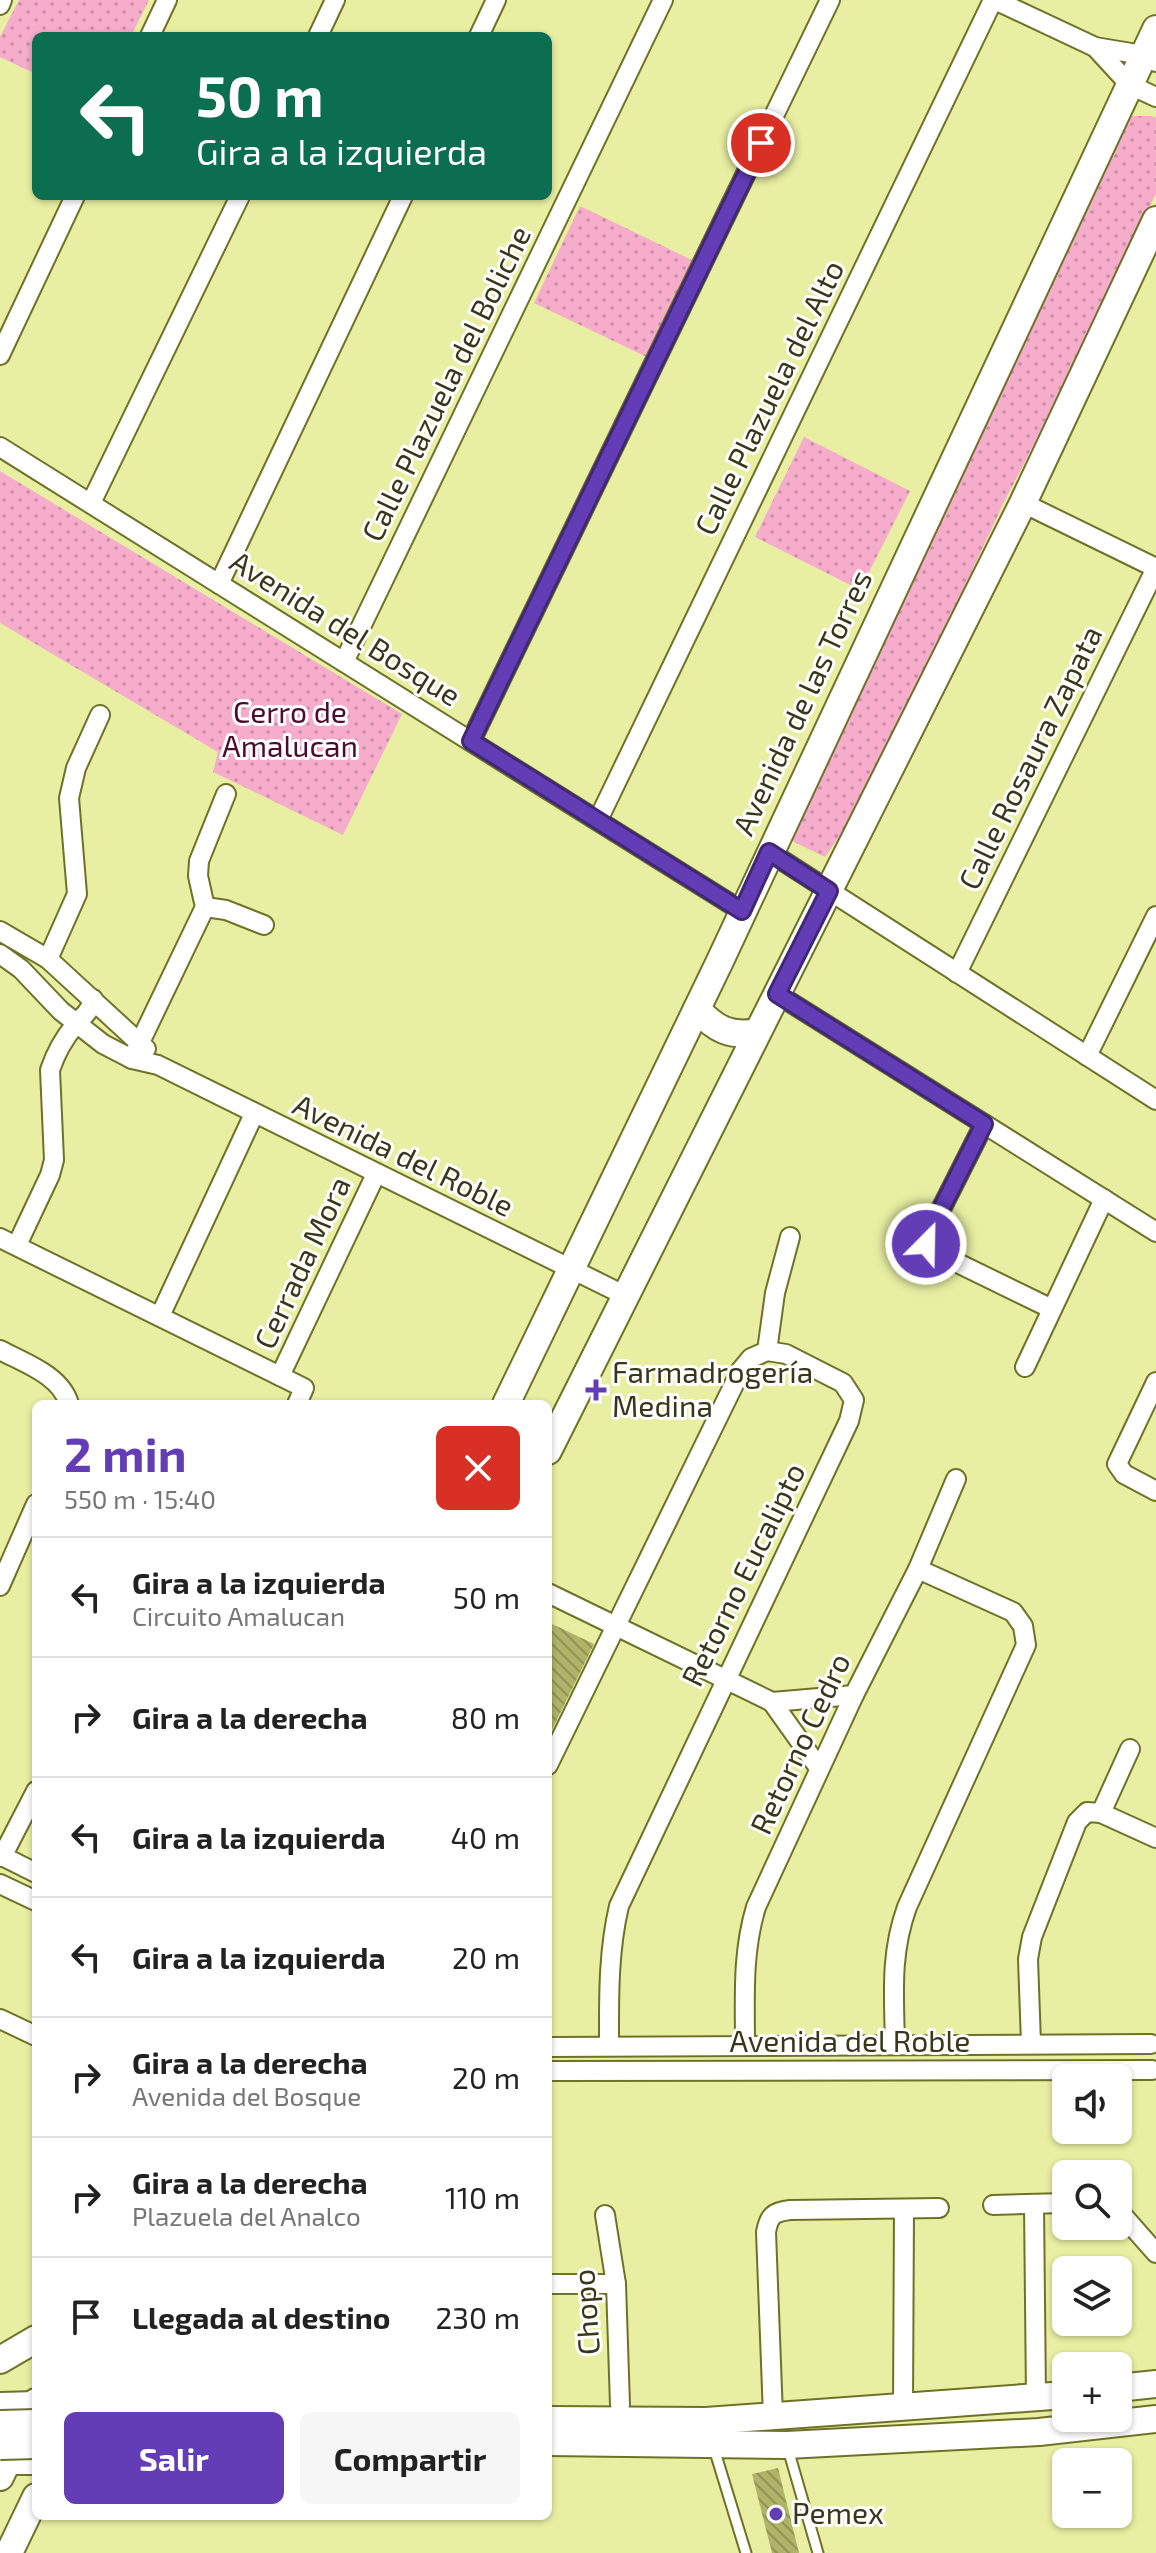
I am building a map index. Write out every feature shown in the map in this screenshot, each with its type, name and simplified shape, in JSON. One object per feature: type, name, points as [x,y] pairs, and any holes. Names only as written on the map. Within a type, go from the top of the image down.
[{"type":"street","points":[[152,32],[167,0]]},
{"type":"street","points":[[320,32],[335,0]]},
{"type":"street","points":[[481,32],[496,0]]},
{"type":"street","name":"Calle Plazuela del Boliche","points":[[344,662],[663,0]]},
{"type":"street","points":[[471,741],[830,0]]},
{"type":"street","points":[[994,0],[1095,47],[1149,59]]},
{"type":"street","name":"Calle Plazuela del Alto","points":[[598,820],[994,0]]},
{"type":"street","name":"Avenida de las Torres","points":[[508,1400],[697,1009],[1130,85],[1149,59],[1156,29]]},
{"type":"street","points":[[1095,47],[1130,85],[1156,97]]},
{"type":"street","points":[[0,355],[73,200]]},
{"type":"street","points":[[91,503],[238,200]]},
{"type":"street","points":[[219,584],[401,200]]},
{"type":"street","points":[[552,1443],[1023,503],[1156,220]]},
{"type":"street","name":"Avenida del Bosque","points":[[0,447],[742,911]]},
{"type":"street","points":[[1023,503],[1156,568]]},
{"type":"street","name":"Calle Rosaura Zapata","points":[[957,973],[1156,568]]},
{"type":"street","points":[[48,959],[77,894],[69,798],[76,768],[100,715]]},
{"type":"street","points":[[136,1050],[205,907],[198,876],[199,861],[226,794]]},
{"type":"street","points":[[769,852],[1156,1100]]},
{"type":"street","points":[[205,907],[226,910],[264,925]]},
{"type":"street","points":[[1087,1056],[1156,916]]},
{"type":"street","name":"Avenida del Roble","points":[[0,931],[48,959],[87,993],[136,1050],[158,1065],[624,1295]]},
{"type":"street","name":"Avenida del Roble","points":[[0,954],[21,969],[61,1011],[103,1044],[136,1050]]},
{"type":"street","points":[[61,1011],[66,996],[87,993],[87,1013],[76,1024],[54,1058],[50,1070],[54,1160],[50,1175],[8,1241],[280,1376],[300,1396]]},
{"type":"street","points":[[777,994],[1156,1232]]},
{"type":"street","points":[[697,1009],[724,1032],[741,1035],[757,1032]]},
{"type":"street","points":[[160,1316],[254,1114]]},
{"type":"street","points":[[984,1124],[926,1244],[935,1252],[1052,1309]]},
{"type":"street","name":"Cerrada Mora","points":[[280,1376],[376,1174]]},
{"type":"street","points":[[1025,1367],[1104,1199]]},
{"type":"street","points":[[552,1757],[741,1370],[751,1358],[767,1351],[775,1293],[790,1237]]},
{"type":"street","points":[[0,1350],[48,1375],[68,1400]]},
{"type":"street","name":"Retorno Eucalipto","points":[[609,2046],[609,1968],[619,1906],[849,1421],[854,1400],[843,1383],[786,1354],[767,1351]]},
{"type":"street","points":[[1156,1382],[1117,1464],[1124,1474],[1156,1491]]},
{"type":"street","name":"Retorno Cedro","points":[[745,2045],[747,1936],[756,1907],[819,1768],[918,1569],[956,1479]]},
{"type":"street","points":[[0,1586],[32,1513]]},
{"type":"street","points":[[895,2044],[893,1962],[897,1935],[907,1907],[1020,1665],[1026,1645],[1023,1626],[1013,1612],[918,1569]]},
{"type":"street","points":[[552,1595],[772,1702],[819,1768]]},
{"type":"street","points":[[772,1702],[854,1695]]},
{"type":"street","points":[[1101,1813],[1130,1749]]},
{"type":"street","points":[[32,1798],[1,1856],[32,1871]]},
{"type":"street","points":[[1031,2043],[1028,1959],[1032,1937],[1077,1822],[1087,1812],[1101,1813],[1156,1838]]},
{"type":"street","points":[[0,1884],[32,1899]]},
{"type":"street","points":[[0,2019],[32,2034]]},
{"type":"street","points":[[1154,2041],[1148,2057],[1154,2072]]},
{"type":"street","name":"Avenida del Roble","points":[[552,2047],[1154,2041]]},
{"type":"street","name":"Avenida del Roble","points":[[552,2071],[1154,2072]]},
{"type":"street","points":[[993,2205],[1052,2203]]},
{"type":"street","points":[[1034,2204],[1036,2398]]},
{"type":"street","points":[[762,2417],[766,2232],[769,2219],[776,2211],[790,2210],[939,2208]]},
{"type":"street","points":[[903,2407],[904,2209]]},
{"type":"street","name":"Chopo","points":[[605,2215],[616,2284],[620,2405]]},
{"type":"street","points":[[1132,2226],[1156,2253]]},
{"type":"street","points":[[552,2284],[616,2284]]},
{"type":"street","points":[[0,2360],[32,2341]]},
{"type":"street","points":[[1132,2387],[1156,2384]]},
{"type":"street","points":[[552,2405],[693,2405],[762,2417],[1052,2396]]},
{"type":"street","points":[[0,2406],[32,2409]]},
{"type":"street","points":[[0,2424],[32,2411]]},
{"type":"street","points":[[2,2461],[32,2415]]},
{"type":"street","points":[[552,2457],[710,2440],[762,2417]]},
{"type":"street","points":[[552,2420],[760,2446],[1039,2432],[1156,2419]]},
{"type":"street","points":[[552,2442],[710,2440]]},
{"type":"street","points":[[2,2461],[32,2447]]},
{"type":"street","points":[[2,2461],[32,2461]]},
{"type":"street","points":[[9,2553],[32,2505]]},
{"type":"lane","points":[[710,2440],[746,2553]]},
{"type":"lane","points":[[787,2445],[818,2553]]},
{"type":"green space","points":[[19,0],[149,0],[133,32],[32,32],[32,72],[0,57],[0,37]]},
{"type":"green space","points":[[1132,116],[1156,118],[1156,193],[1086,344],[1004,502],[855,822],[825,857],[788,839],[972,436]]},
{"type":"green space","points":[[580,206],[692,260],[649,358],[534,303]]},
{"type":"green space","points":[[804,437],[910,491],[860,590],[755,537]]},
{"type":"green space","name":"Cerro de Amalucan","points":[[0,471],[402,714],[343,835],[213,772],[218,752],[0,623]]},
{"type":"building","points":[[552,1624],[594,1644],[552,1730]]},
{"type":"building","name":"Pemex","points":[[778,2468],[799,2553],[772,2553],[752,2474]]},
{"type":"place","name":"Farmadrogería Medina","points":[[596,1390]]},
{"type":"place","name":"Pemex","points":[[776,2514]]},
{"type":"route","points":[[761,143],[471,741],[742,911],[769,852],[829,891],[777,994],[984,1124],[926,1244]]}]
